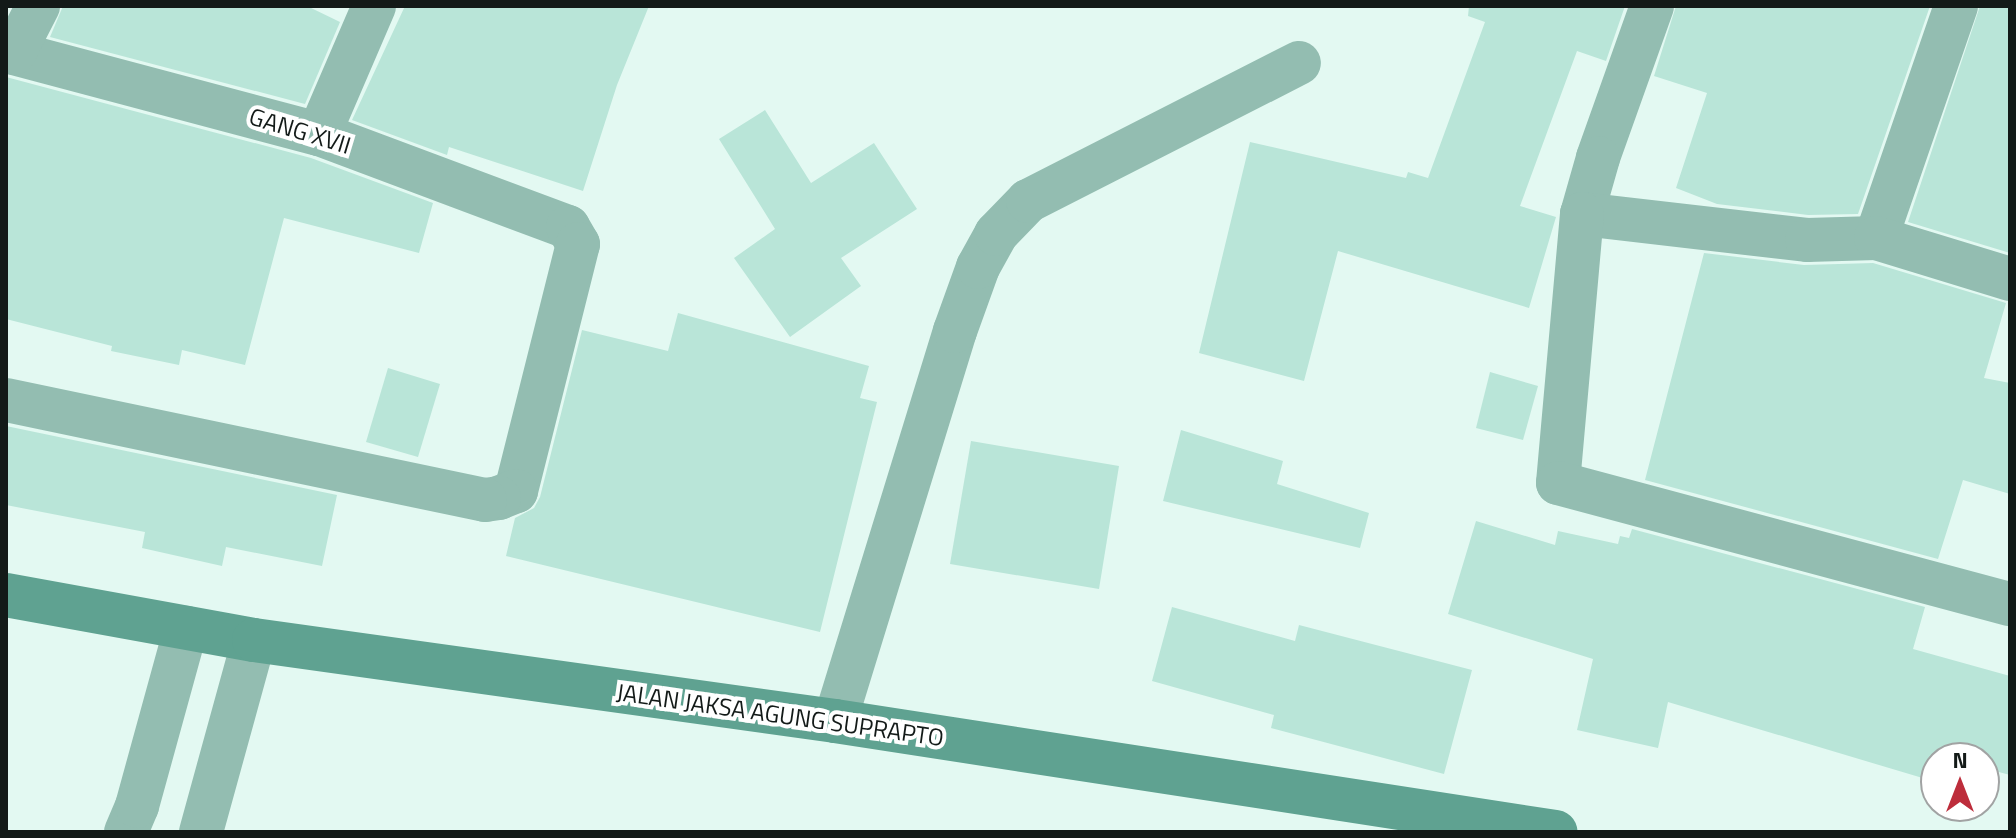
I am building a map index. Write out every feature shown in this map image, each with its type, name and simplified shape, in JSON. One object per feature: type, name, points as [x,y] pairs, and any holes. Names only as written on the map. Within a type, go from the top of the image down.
[{"type":"main road","name":"JALAN JAKSA AGUNG SUPRAPTO","points":[[6,595],[254,640],[835,721],[1555,832]]},
{"type":"street","points":[[10,52],[38,6]]},
{"type":"street","points":[[319,134],[374,6]]},
{"type":"street","points":[[1652,6],[1598,158],[1582,214],[1558,483],[2010,604]]},
{"type":"street","points":[[1876,238],[1956,6]]},
{"type":"street","name":"GANG XVII","points":[[6,400],[485,500],[499,498],[516,491],[578,244],[568,227],[319,134],[10,52]]},
{"type":"street","points":[[835,721],[955,331],[978,267],[996,234],[1028,201],[1299,63]]},
{"type":"street","points":[[1582,214],[1807,240],[1876,238],[2010,279]]},
{"type":"street","points":[[126,832],[137,806],[186,628]]},
{"type":"street","points":[[201,832],[254,640]]},
{"type":"building","points":[[63,6],[307,6],[340,22],[305,104],[50,37]]},
{"type":"building","points":[[405,6],[649,6],[617,85],[583,191],[449,147],[447,155],[352,120]]},
{"type":"building","points":[[1469,6],[1625,6],[1606,61],[1577,51],[1520,206],[1556,217],[1529,308],[1338,251],[1304,381],[1199,353],[1250,142],[1406,178],[1408,172],[1428,178],[1485,22],[1468,16]]},
{"type":"building","points":[[1676,6],[1930,6],[1858,214],[1808,215],[1717,204],[1676,188],[1707,93],[1654,76]]},
{"type":"building","points":[[1980,6],[2010,6],[2010,253],[1908,222]]},
{"type":"building","points":[[6,77],[311,158],[433,203],[419,253],[284,218],[245,365],[182,350],[179,365],[111,351],[112,346],[6,319]]},
{"type":"building","points":[[765,110],[811,183],[874,143],[917,209],[841,258],[861,286],[790,337],[734,258],[775,229],[719,139]]},
{"type":"building","points":[[1704,253],[1804,265],[1873,263],[2006,303],[1984,378],[2010,383],[2010,494],[1963,480],[1938,559],[1645,480]]},
{"type":"building","points":[[678,313],[869,366],[860,398],[877,402],[820,632],[506,556],[515,518],[534,508],[540,497],[582,330],[668,351]]},
{"type":"building","points":[[388,368],[440,384],[418,457],[366,442]]},
{"type":"building","points":[[1490,372],[1538,386],[1523,440],[1476,428]]},
{"type":"building","points":[[6,426],[337,495],[322,566],[226,547],[222,566],[142,548],[145,532],[6,505]]},
{"type":"building","points":[[1181,430],[1283,461],[1277,484],[1369,513],[1360,548],[1163,501]]},
{"type":"building","points":[[971,441],[1119,466],[1099,589],[950,564]]},
{"type":"building","points":[[1476,521],[1555,545],[1558,531],[1618,544],[1620,536],[1629,538],[1632,529],[1925,607],[1913,649],[2010,676],[2010,775],[2000,772],[2000,742],[1920,742],[1920,777],[1668,702],[1658,748],[1577,730],[1593,659],[1448,614]]},
{"type":"building","points":[[1172,607],[1295,641],[1299,625],[1472,670],[1444,774],[1271,728],[1274,715],[1152,681]]}]
